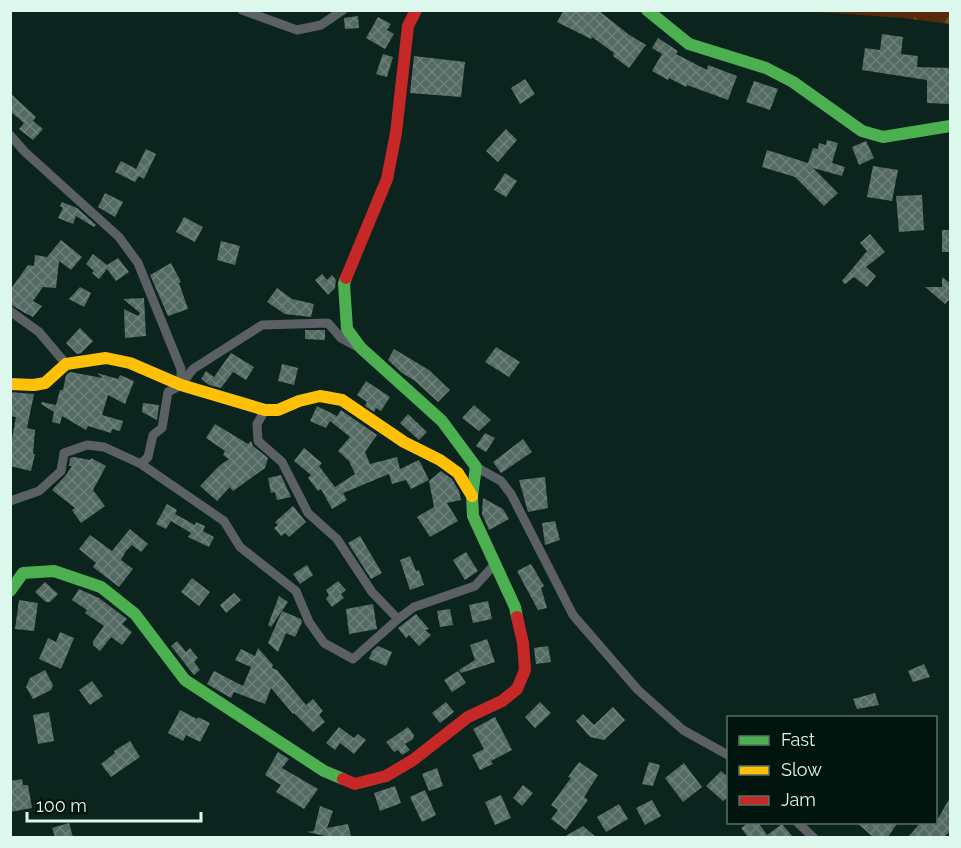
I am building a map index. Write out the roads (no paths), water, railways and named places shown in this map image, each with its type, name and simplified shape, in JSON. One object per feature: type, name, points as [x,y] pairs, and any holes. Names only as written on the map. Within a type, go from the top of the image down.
[{"type":"main road","points":[[10,591],[23,573],[54,570],[101,587],[135,614],[185,680],[324,771],[355,784],[386,776],[468,717],[502,701],[517,689],[525,669],[523,643],[515,607],[474,516],[472,496],[476,468],[442,421],[361,348],[346,329],[344,284],[387,179],[396,133],[408,26],[416,10]]},
{"type":"main road","points":[[646,10],[688,44],[766,68],[793,82],[862,131],[883,137],[951,126]]},
{"type":"main road","points":[[10,384],[45,383],[66,364],[106,358],[130,363],[181,385],[265,410],[278,410],[299,401],[320,396],[342,400],[404,442],[440,460],[458,473],[472,496]]},
{"type":"street","points":[[242,10],[297,30],[321,25],[343,10]]},
{"type":"street","points":[[10,135],[25,152],[119,237],[138,263],[181,369],[181,385]]},
{"type":"street","points":[[10,311],[39,332],[66,364]]},
{"type":"street","points":[[141,464],[148,457],[153,435],[162,428],[168,392],[181,385],[193,369],[262,325],[328,323],[342,338],[361,348]]},
{"type":"street","points":[[265,410],[257,424],[258,441],[282,462],[308,513],[337,539],[372,592],[398,619]]},
{"type":"street","points":[[10,501],[39,491],[61,471],[64,453],[87,445],[104,447],[141,464],[224,521],[240,547],[296,591],[309,622],[324,643],[353,659],[398,619],[414,608],[475,586],[495,564]]},
{"type":"street","points":[[476,468],[501,481],[511,494],[573,615],[638,690],[683,730],[727,754]]},
{"type":"street","points":[[799,824],[814,837]]}]
